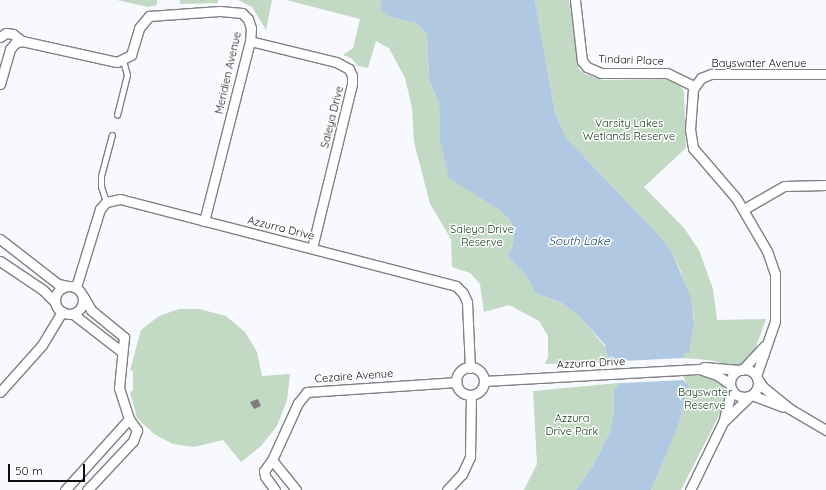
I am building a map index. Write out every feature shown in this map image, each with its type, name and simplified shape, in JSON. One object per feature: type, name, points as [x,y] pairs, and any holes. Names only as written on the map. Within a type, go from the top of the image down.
[{"type":"street","name":"Tindari Place","points":[[575,0],[582,61],[587,67],[601,73],[667,73],[694,86]]},
{"type":"street","name":"Meridien Avenue","points":[[123,61],[131,55],[143,21],[158,14],[220,11],[242,13],[248,19],[251,28],[250,41],[204,221]]},
{"type":"street","points":[[0,37],[6,33],[13,34],[22,41],[110,62],[123,61]]},
{"type":"street","points":[[0,84],[3,60],[15,43],[22,41]]},
{"type":"street","name":"Saleya Drive","points":[[250,41],[336,62],[349,69],[352,76],[352,84],[312,248]]},
{"type":"street","name":"Bayswater Avenue","points":[[694,86],[701,78],[711,74],[826,74]]},
{"type":"street","points":[[694,86],[690,130],[693,148],[744,209],[767,251],[775,274],[777,311],[757,378],[757,389],[723,422]]},
{"type":"street","points":[[744,209],[784,186],[826,185]]},
{"type":"street","name":"Azzurra Drive","points":[[106,202],[120,199],[456,286],[463,293],[467,302],[470,368]]},
{"type":"street","points":[[72,287],[100,210],[106,202]]},
{"type":"street","points":[[0,239],[58,284],[72,287],[83,296],[91,310],[121,333],[125,342],[122,352],[119,388],[129,419],[137,430],[136,435],[87,490]]},
{"type":"street","points":[[0,261],[43,290],[55,302],[62,312],[73,314],[122,352]]},
{"type":"street","points":[[55,302],[59,290],[72,287]]},
{"type":"street","points":[[73,314],[82,307],[83,296]]},
{"type":"street","points":[[0,392],[42,345],[62,312]]},
{"type":"street","points":[[690,490],[723,422],[733,376],[741,370],[768,342]]},
{"type":"street","points":[[699,369],[708,366],[750,371],[757,378],[763,388],[790,409],[826,430]]},
{"type":"street","points":[[470,368],[480,372],[484,381],[481,390],[471,395],[461,391],[457,382],[460,372],[470,368]]},
{"type":"street","points":[[699,369],[717,374],[741,397],[750,396],[790,409]]},
{"type":"street","name":"Azzurra Drive","points":[[484,381],[699,369]]},
{"type":"street","name":"Cezaire Avenue","points":[[272,460],[298,403],[307,392],[457,382]]},
{"type":"street","points":[[447,490],[462,474],[470,457],[471,395]]},
{"type":"street","points":[[65,490],[129,419]]},
{"type":"street","points":[[274,490],[265,476],[264,471],[272,460],[292,489]]},
{"type":"lane","points":[[117,115],[127,75],[123,61]]},
{"type":"lane","points":[[106,202],[101,186],[101,176],[112,135]]},
{"type":"green space","points":[[117,0],[157,0],[157,5],[148,7]]},
{"type":"green space","points":[[180,0],[218,0],[218,3],[180,4]]},
{"type":"green space","points":[[238,0],[272,0],[266,30],[252,7]]},
{"type":"green space","name":"Saleya Drive Reserve","points":[[286,0],[382,0],[388,16],[416,23],[427,34],[429,79],[439,104],[440,140],[510,220],[514,231],[513,244],[508,256],[527,277],[535,293],[561,302],[579,316],[618,362],[545,364],[548,357],[548,336],[539,321],[509,305],[484,312],[480,284],[470,273],[452,267],[451,239],[430,204],[414,142],[412,108],[405,78],[389,48],[376,41],[368,68],[358,66],[351,58],[343,55],[353,48],[360,19]]},
{"type":"green space","name":"Varsity Lakes Wetlands Reserve","points":[[535,0],[569,0],[579,69],[585,74],[603,80],[665,79],[680,86],[684,91],[686,148],[644,187],[684,228],[699,250],[713,289],[717,320],[766,319],[755,350],[743,364],[733,366],[709,360],[682,358],[686,353],[694,317],[681,272],[672,252],[657,233],[566,138],[555,112]]},
{"type":"green space","points":[[179,309],[199,309],[226,316],[245,332],[257,352],[262,376],[290,374],[287,400],[277,426],[261,446],[241,462],[223,440],[194,447],[173,444],[154,434],[137,418],[130,392],[133,391],[133,371],[130,370],[141,330],[159,316]]},
{"type":"green space","name":"Bayswater Reserve","points":[[683,376],[705,376],[719,382],[724,387],[727,400],[681,490],[651,490],[678,425],[687,385]]},
{"type":"green space","name":"Azzura Drive Park","points":[[619,383],[614,390],[614,411],[610,431],[593,466],[576,490],[524,490],[537,464],[533,391]]},
{"type":"water","name":"South Lake","points":[[382,0],[535,0],[555,112],[566,138],[657,233],[672,252],[690,296],[694,322],[689,352],[686,353],[682,359],[683,380],[688,385],[678,426],[651,490],[576,490],[593,466],[610,431],[614,411],[614,390],[619,383],[618,362],[612,357],[608,357],[605,345],[579,316],[561,302],[535,293],[527,277],[508,256],[513,244],[514,231],[510,220],[500,210],[449,178],[440,140],[439,104],[429,79],[427,34],[416,23],[388,16],[381,9]]},
{"type":"pier","points":[[682,358],[683,380],[619,383],[618,361]]},
{"type":"building","points":[[258,399],[261,406],[254,409],[250,402]]}]
